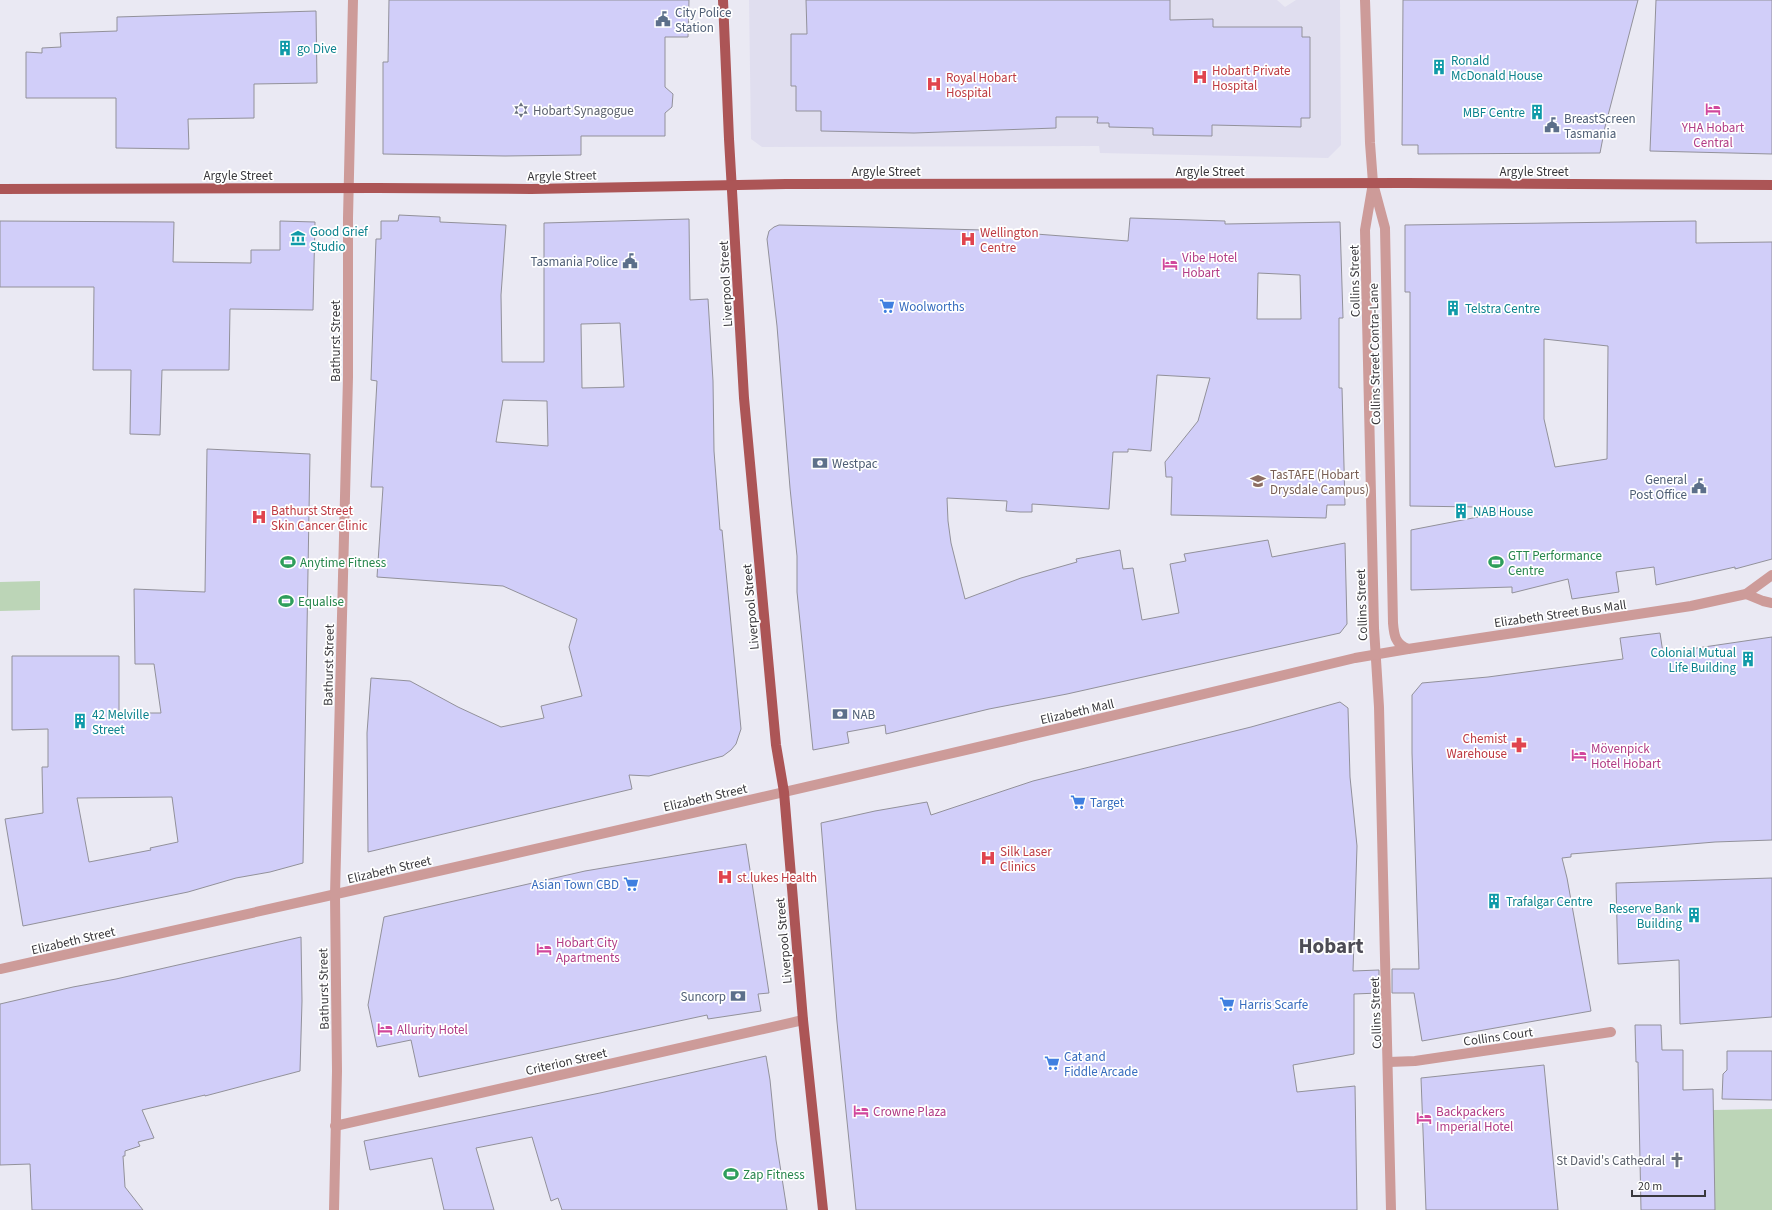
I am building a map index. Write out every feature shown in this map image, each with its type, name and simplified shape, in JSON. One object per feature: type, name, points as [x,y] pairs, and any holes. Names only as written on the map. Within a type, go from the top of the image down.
[{"type":"main road","name":"Liverpool Street","points":[[723,0],[744,398],[776,745],[784,792],[802,1020],[822,1210]]},
{"type":"main road","name":"Argyle Street","points":[[0,189],[531,189],[732,184],[1772,185]]},
{"type":"street","name":"Bathurst Street","points":[[334,1210],[337,1060],[335,895],[348,377],[348,188],[353,0]]},
{"type":"street","name":"Collins Street","points":[[1365,0],[1370,143],[1373,184],[1366,230],[1376,654],[1380,715],[1389,1062],[1391,1210]]},
{"type":"street","name":"Collins Street Contra-Lane","points":[[1373,184],[1385,228],[1394,635],[1398,644],[1408,649]]},
{"type":"street","points":[[1746,594],[1772,575]]},
{"type":"street","name":"Elizabeth Street Bus Mall","points":[[1376,654],[1636,616],[1746,594]]},
{"type":"street","points":[[1746,594],[1772,603]]},
{"type":"street","name":"Elizabeth Mall","points":[[784,792],[1376,654]]},
{"type":"street","name":"Elizabeth Street","points":[[0,970],[784,792]]},
{"type":"street","name":"Criterion Street","points":[[336,1126],[802,1020]]},
{"type":"street","name":"Collins Court","points":[[1389,1062],[1423,1060],[1610,1032]]},
{"type":"shaded area","name":"Royal Hobart Hospital","points":[[749,0],[1277,0],[1285,7],[1296,0],[1340,0],[1341,145],[1328,158],[1100,153],[1099,146],[762,147],[751,139]]},
{"type":"green space","points":[[40,581],[40,610],[0,611],[0,582]]},
{"type":"green space","points":[[1772,1109],[1772,1210],[1715,1210],[1713,1110]]},
{"type":"building","points":[[389,0],[689,0],[688,37],[665,37],[665,87],[673,94],[672,107],[665,113],[665,136],[581,136],[581,155],[505,156],[383,154],[383,62],[388,62]]},
{"type":"building","name":"Royal Hobart Hospital","points":[[806,0],[1170,0],[1170,20],[1213,19],[1213,27],[1302,27],[1302,37],[1310,37],[1310,118],[1301,118],[1301,127],[1212,125],[1212,136],[1153,135],[1153,128],[1109,127],[1109,123],[1097,123],[1098,117],[1056,117],[1056,128],[914,133],[821,131],[821,111],[796,111],[796,86],[791,86],[791,34],[807,34]]},
{"type":"building","points":[[1403,0],[1638,0],[1605,127],[1600,153],[1418,154],[1418,145],[1402,145]]},
{"type":"building","points":[[1656,0],[1772,0],[1772,154],[1650,151]]},
{"type":"building","points":[[316,11],[317,83],[254,84],[254,118],[188,119],[189,149],[116,148],[116,98],[26,98],[26,52],[42,53],[42,48],[61,47],[60,33],[117,31],[117,17]]},
{"type":"building","points":[[399,215],[440,217],[440,222],[506,225],[501,295],[502,362],[544,362],[544,223],[689,219],[690,300],[708,299],[713,381],[714,451],[720,530],[722,530],[741,729],[736,744],[723,756],[649,776],[629,775],[632,789],[368,852],[367,733],[371,678],[410,681],[458,707],[501,727],[544,718],[541,706],[582,696],[569,647],[577,619],[503,586],[377,577],[383,487],[371,487],[377,381],[371,380],[376,239],[381,239],[381,221],[398,221]],"holes":[[[620,323],[624,387],[582,388],[581,324]],[[503,400],[547,401],[548,446],[496,442]]]},
{"type":"building","points":[[1130,218],[1225,221],[1225,224],[1340,222],[1343,318],[1339,318],[1339,388],[1342,388],[1345,505],[1327,505],[1326,518],[1171,515],[1172,477],[1166,477],[1165,462],[1198,421],[1210,378],[1157,375],[1151,451],[1128,449],[1128,452],[1113,452],[1109,509],[1032,504],[1032,512],[1020,512],[1006,511],[1007,501],[947,498],[951,543],[965,599],[1021,578],[1077,562],[1076,559],[1120,550],[1123,569],[1133,568],[1142,620],[1179,613],[1170,564],[1186,561],[1184,554],[1268,540],[1272,557],[1345,543],[1347,624],[1340,633],[1067,694],[989,709],[886,734],[885,725],[847,732],[849,743],[813,750],[797,592],[797,556],[777,326],[767,239],[769,231],[779,225],[983,230],[1128,241]],"holes":[[[1258,273],[1300,275],[1301,319],[1257,319]]]},
{"type":"building","points":[[0,221],[174,222],[173,262],[251,263],[251,250],[280,250],[280,221],[315,222],[313,310],[230,309],[229,370],[162,370],[160,435],[130,434],[131,370],[93,370],[94,287],[0,287]]},
{"type":"building","points":[[1696,221],[1696,243],[1772,242],[1772,559],[1735,569],[1735,567],[1656,585],[1654,567],[1616,572],[1619,592],[1572,599],[1568,579],[1512,593],[1512,587],[1411,590],[1411,530],[1478,517],[1477,507],[1410,506],[1410,292],[1405,292],[1405,225]],"holes":[[[1544,339],[1608,346],[1607,459],[1555,467],[1544,419]]]},
{"type":"building","points":[[207,449],[310,454],[303,863],[270,872],[236,878],[188,892],[23,926],[5,819],[43,813],[42,767],[48,767],[48,729],[12,730],[12,656],[119,656],[119,713],[161,713],[154,664],[135,664],[134,589],[205,592]],"holes":[[[172,797],[178,842],[150,848],[151,850],[89,862],[77,798]]]},
{"type":"building","points":[[1660,633],[1663,653],[1772,637],[1772,840],[1715,842],[1571,854],[1571,857],[1562,858],[1591,1011],[1422,1041],[1414,993],[1392,993],[1392,969],[1419,969],[1412,753],[1412,695],[1422,683],[1488,677],[1623,659],[1620,638]]},
{"type":"building","points":[[1340,702],[1348,708],[1350,777],[1357,846],[1353,971],[1379,970],[1379,993],[1354,994],[1354,1054],[1293,1065],[1297,1092],[1355,1086],[1357,1210],[856,1210],[837,1022],[821,823],[875,811],[927,802],[931,815],[1033,781],[1251,727]]},
{"type":"building","points":[[746,844],[769,993],[758,994],[761,1011],[708,1019],[707,1015],[419,1077],[411,1040],[377,1047],[368,1005],[384,917],[585,871]]},
{"type":"building","name":"Reserve Bank Building","points":[[1772,878],[1772,1017],[1680,1024],[1679,960],[1618,964],[1616,883]]},
{"type":"building","points":[[301,937],[302,1001],[300,1071],[205,1096],[142,1110],[154,1138],[138,1142],[140,1146],[125,1151],[125,1156],[123,1156],[125,1187],[143,1210],[32,1210],[30,1164],[0,1165],[0,1004]]},
{"type":"building","name":"St David's Cathedral","points":[[1635,1025],[1661,1025],[1662,1050],[1683,1050],[1683,1090],[1713,1089],[1715,1210],[1641,1210],[1638,1062],[1636,1062]]},
{"type":"building","points":[[1727,1051],[1772,1051],[1772,1100],[1722,1099],[1723,1074],[1727,1070]]},
{"type":"building","points":[[766,1056],[776,1140],[787,1210],[562,1210],[558,1198],[551,1201],[532,1137],[476,1148],[494,1210],[444,1210],[432,1158],[370,1170],[364,1141],[600,1093]]},
{"type":"building","points":[[1544,1065],[1558,1210],[1426,1210],[1421,1078]]},
{"type":"place","name":"City Police Station","points":[[663,19]]},
{"type":"place","name":"go Dive","points":[[285,48]]},
{"type":"place","name":"Ronald McDonald House","points":[[1439,67]]},
{"type":"place","name":"Hobart Private Hospital","points":[[1200,77]]},
{"type":"place","name":"Royal Hobart Hospital","points":[[934,84]]},
{"type":"place","name":"YHA Hobart Central","points":[[1713,109]]},
{"type":"place","name":"Hobart Synagogue","points":[[521,110]]},
{"type":"place","name":"MBF Centre","points":[[1537,112]]},
{"type":"place","name":"BreastScreen Tasmania","points":[[1552,125]]},
{"type":"place","name":"Good Grief Studio","points":[[298,238]]},
{"type":"place","name":"Wellington Centre","points":[[968,239]]},
{"type":"place","name":"Tasmania Police","points":[[630,261]]},
{"type":"place","name":"Vibe Hotel Hobart","points":[[1170,264]]},
{"type":"place","name":"Woolworths","points":[[887,306]]},
{"type":"place","name":"Telstra Centre","points":[[1453,308]]},
{"type":"place","name":"Westpac","points":[[820,463]]},
{"type":"place","name":"TasTAFE (Hobart Drysdale Campus)","points":[[1258,481]]},
{"type":"place","name":"General Post Office","points":[[1699,486]]},
{"type":"place","name":"NAB House","points":[[1461,511]]},
{"type":"place","name":"Bathurst Street Skin Cancer Clinic","points":[[259,517]]},
{"type":"place","name":"Anytime Fitness","points":[[288,562]]},
{"type":"place","name":"GTT Performance Centre","points":[[1496,562]]},
{"type":"place","name":"Equalise","points":[[286,601]]},
{"type":"place","name":"Colonial Mutual Life Building","points":[[1748,659]]},
{"type":"place","name":"NAB","points":[[840,714]]},
{"type":"place","name":"42 Melville Street","points":[[80,721]]},
{"type":"place","name":"Chemist Warehouse","points":[[1519,745]]},
{"type":"place","name":"Mövenpick Hotel Hobart","points":[[1579,755]]},
{"type":"place","name":"Target","points":[[1078,802]]},
{"type":"place","name":"Silk Laser Clinics","points":[[988,858]]},
{"type":"place","name":"st.lukes Health","points":[[725,877]]},
{"type":"place","name":"Asian Town CBD","points":[[631,884]]},
{"type":"place","name":"Trafalgar Centre","points":[[1494,901]]},
{"type":"place","name":"Reserve Bank Building","points":[[1694,915]]},
{"type":"place","name":"Hobart City Apartments","points":[[544,949]]},
{"type":"place","name":"Suncorp","points":[[738,996]]},
{"type":"place","name":"Harris Scarfe","points":[[1227,1004]]},
{"type":"place","name":"Allurity Hotel","points":[[385,1029]]},
{"type":"place","name":"Cat and Fiddle Arcade","points":[[1052,1063]]},
{"type":"place","name":"Crowne Plaza","points":[[861,1111]]},
{"type":"place","name":"Backpackers Imperial Hotel","points":[[1424,1118]]},
{"type":"place","name":"St David's Cathedral","points":[[1677,1160]]},
{"type":"place","name":"Zap Fitness","points":[[731,1174]]},
{"type":"district","name":"Hobart","points":[[1331,946]]}]
